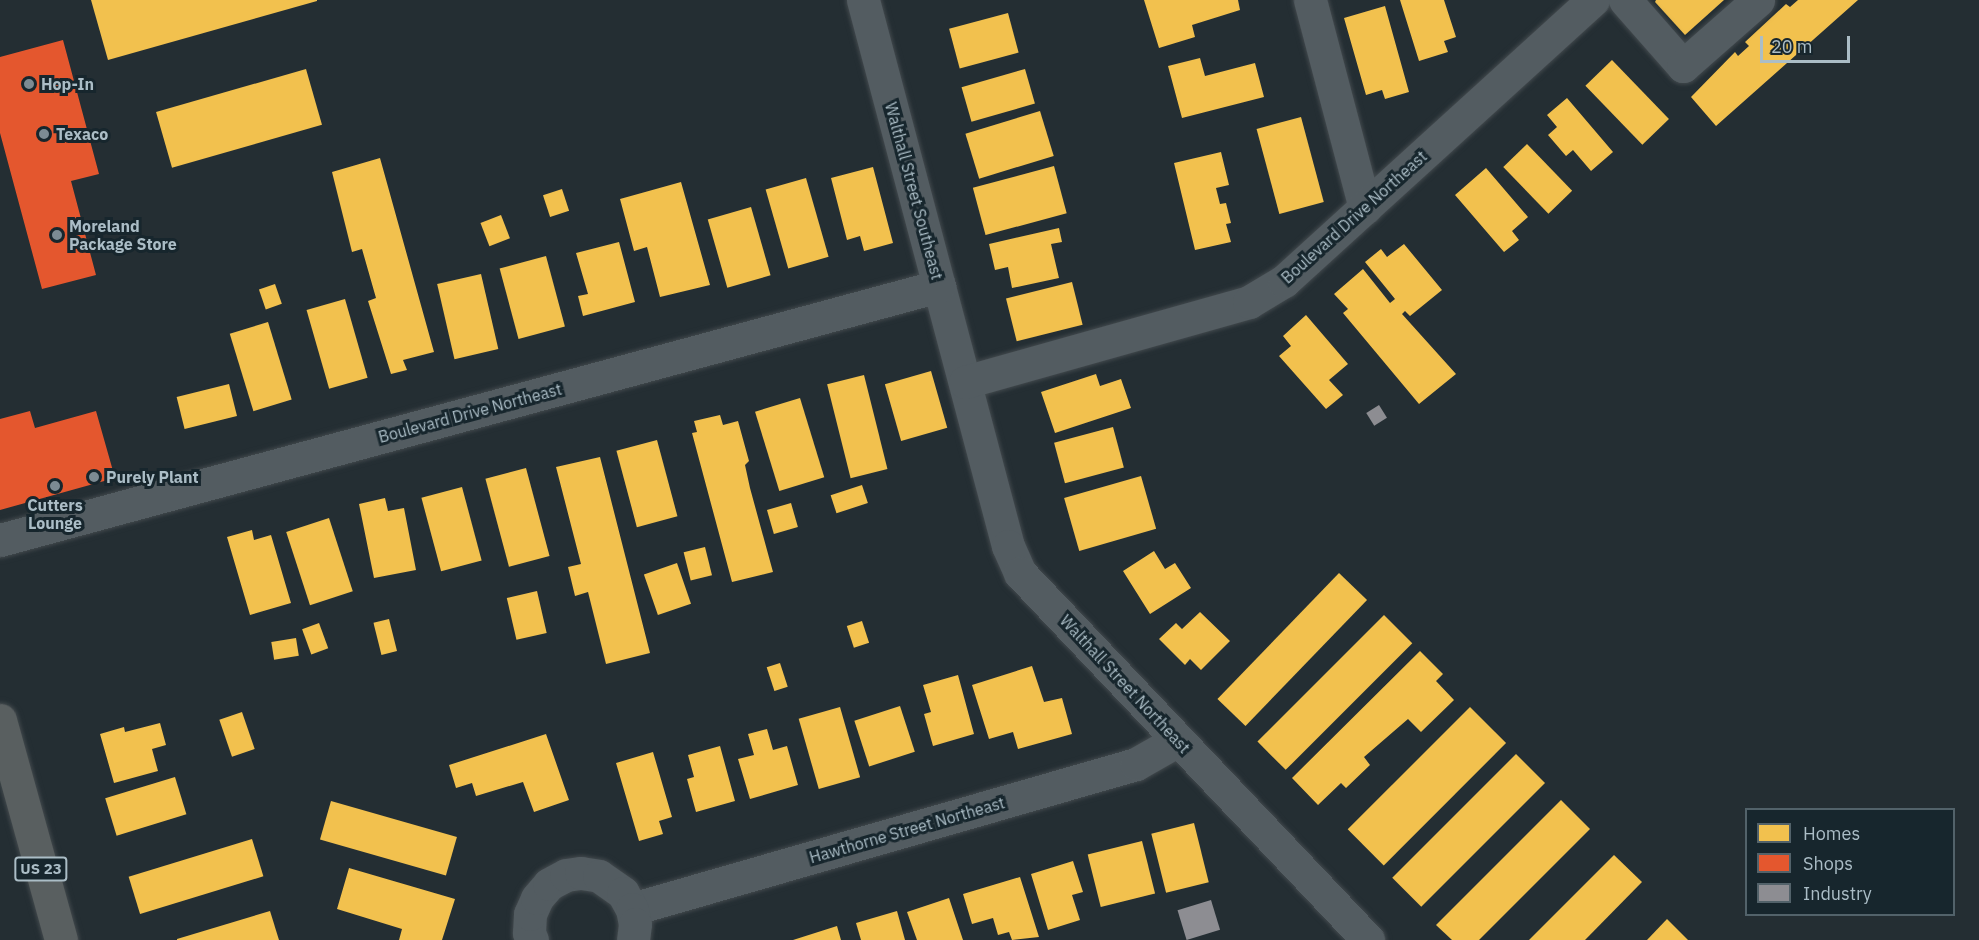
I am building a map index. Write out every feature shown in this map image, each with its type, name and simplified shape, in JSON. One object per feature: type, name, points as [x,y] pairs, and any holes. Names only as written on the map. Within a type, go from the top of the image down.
[{"type":"highway","name":"US 23","points":[[0,720],[61,940]]},
{"type":"street","name":"Walthall Street Southeast","points":[[864,0],[964,381]]},
{"type":"street","points":[[1310,0],[1365,208]]},
{"type":"street","name":"Boulevard Drive Northeast","points":[[964,381],[1249,302],[1284,281],[1593,0]]},
{"type":"street","points":[[1625,0],[1683,66],[1758,0]]},
{"type":"street","name":"Boulevard Drive Northeast","points":[[0,540],[939,286]]},
{"type":"street","name":"Walthall Street Northeast","points":[[964,381],[1008,546],[1020,573],[1368,940]]},
{"type":"street","name":"Hawthorne Street Northeast","points":[[532,940],[529,933],[530,914],[537,898],[549,884],[566,875],[581,873],[599,876],[615,884],[633,924],[1136,764],[1178,740]]},
{"type":"building: Homes","points":[[91,0],[317,0],[317,1],[108,60]]},
{"type":"building: Homes","points":[[1144,0],[1238,0],[1240,10],[1192,25],[1195,37],[1159,48]]},
{"type":"building: Homes","points":[[1400,0],[1444,0],[1456,37],[1444,41],[1448,52],[1419,61]]},
{"type":"building: Homes","points":[[1656,0],[1724,0],[1685,35],[1655,2]]},
{"type":"building: Homes","points":[[1798,0],[1858,0],[1716,126],[1691,97],[1735,52],[1738,56],[1749,46],[1745,42],[1786,4],[1790,7]]},
{"type":"building: Homes","points":[[1385,6],[1409,92],[1385,99],[1382,90],[1366,95],[1344,18]]},
{"type":"building: Homes","points":[[1008,13],[1019,53],[960,68],[949,29]]},
{"type":"building: Homes","points":[[1200,58],[1205,76],[1255,63],[1264,97],[1182,118],[1168,66]]},
{"type":"building: Homes","points":[[1612,60],[1669,119],[1642,145],[1585,86]]},
{"type":"building: Homes","points":[[306,69],[322,125],[172,168],[156,112]]},
{"type":"building: Homes","points":[[1025,69],[1035,104],[971,122],[962,87]]},
{"type":"building: Homes","points":[[1567,98],[1613,152],[1591,171],[1573,150],[1566,156],[1548,135],[1557,127],[1547,115]]},
{"type":"building: Homes","points":[[1040,111],[1054,156],[979,179],[965,134]]},
{"type":"building: Homes","points":[[1301,117],[1324,202],[1279,214],[1257,129]]},
{"type":"building: Homes","points":[[1527,144],[1572,191],[1548,214],[1503,167]]},
{"type":"building: Homes","points":[[1221,152],[1229,185],[1216,188],[1220,204],[1226,203],[1231,223],[1226,224],[1231,242],[1195,250],[1174,163]]},
{"type":"building: Homes","points":[[380,158],[434,352],[403,360],[407,370],[391,374],[368,301],[376,298],[362,249],[352,252],[332,172]]},
{"type":"building: Homes","points":[[1054,166],[1067,213],[986,235],[973,188]]},
{"type":"building: Homes","points":[[873,167],[893,243],[864,251],[860,236],[847,240],[831,178]]},
{"type":"building: Homes","points":[[1486,168],[1528,217],[1512,231],[1519,240],[1504,252],[1455,195]]},
{"type":"building: Homes","points":[[806,178],[829,257],[788,268],[766,190]]},
{"type":"building: Homes","points":[[681,182],[710,285],[660,297],[647,247],[634,251],[620,199]]},
{"type":"building: Homes","points":[[562,189],[569,211],[550,217],[543,195]]},
{"type":"building: Homes","points":[[751,207],[771,275],[727,288],[708,219]]},
{"type":"building: Homes","points":[[501,215],[510,238],[489,246],[480,223]]},
{"type":"building: Homes","points":[[1059,228],[1062,242],[1051,244],[1059,278],[1012,288],[1008,267],[995,270],[989,244]]},
{"type":"building: Homes","points":[[619,242],[635,302],[583,316],[578,296],[588,294],[576,253]]},
{"type":"building: Homes","points":[[1404,244],[1442,290],[1410,316],[1405,311],[1402,314],[1456,374],[1419,404],[1343,313],[1348,309],[1334,294],[1363,269],[1390,303],[1395,299],[1365,262],[1381,249],[1387,257]]},
{"type":"building: Homes","points":[[546,256],[565,327],[519,339],[500,268]]},
{"type":"building: Homes","points":[[481,274],[498,349],[454,359],[437,284]]},
{"type":"building: Homes","points":[[1072,282],[1083,325],[1017,341],[1006,298]]},
{"type":"building: Homes","points":[[275,284],[282,304],[266,309],[259,290]]},
{"type":"building: Homes","points":[[345,299],[368,378],[329,389],[307,310]]},
{"type":"building: Homes","points":[[1306,315],[1348,364],[1329,380],[1343,395],[1326,409],[1279,356],[1291,346],[1283,336]]},
{"type":"building: Homes","points":[[268,322],[292,399],[253,411],[230,334]]},
{"type":"building: Homes","points":[[931,371],[947,428],[901,441],[885,384]]},
{"type":"building: Homes","points":[[1096,374],[1100,386],[1121,379],[1131,408],[1055,433],[1041,392]]},
{"type":"building: Homes","points":[[864,375],[887,469],[851,478],[827,384]]},
{"type":"building: Homes","points":[[229,384],[237,416],[185,429],[177,397]]},
{"type":"building: Homes","points":[[800,398],[824,477],[779,491],[755,412]]},
{"type":"building: Homes","points":[[720,415],[723,425],[738,421],[749,461],[745,465],[750,488],[773,572],[732,582],[692,433],[697,432],[694,421]]},
{"type":"building: Homes","points":[[1113,427],[1124,468],[1065,483],[1054,443]]},
{"type":"building: Homes","points":[[657,440],[677,516],[637,527],[616,451]]},
{"type":"building: Homes","points":[[600,457],[650,653],[606,664],[588,592],[575,596],[568,567],[581,564],[556,467]]},
{"type":"building: Homes","points":[[526,468],[550,556],[509,567],[485,479]]},
{"type":"building: Homes","points":[[1141,476],[1156,529],[1079,551],[1064,498]]},
{"type":"building: Homes","points":[[862,485],[868,503],[836,513],[831,495]]},
{"type":"building: Homes","points":[[462,487],[482,560],[441,571],[421,498]]},
{"type":"building: Homes","points":[[385,498],[388,511],[404,508],[416,570],[374,578],[359,504]]},
{"type":"building: Homes","points":[[791,503],[798,527],[774,534],[767,510]]},
{"type":"building: Homes","points":[[329,518],[353,591],[310,605],[286,532]]},
{"type":"building: Homes","points":[[252,530],[254,540],[271,535],[291,603],[250,615],[227,537]]},
{"type":"building: Homes","points":[[705,547],[712,575],[691,580],[684,552]]},
{"type":"building: Homes","points":[[1154,551],[1165,569],[1175,563],[1191,588],[1150,614],[1123,571]]},
{"type":"building: Homes","points":[[677,563],[691,604],[658,615],[644,574]]},
{"type":"building: Homes","points":[[1339,573],[1367,600],[1245,726],[1217,699]]},
{"type":"building: Homes","points":[[537,591],[547,633],[516,640],[507,598]]},
{"type":"building: Homes","points":[[1200,612],[1230,641],[1201,670],[1190,659],[1185,665],[1159,639],[1176,623],[1182,629]]},
{"type":"building: Homes","points":[[1384,615],[1412,643],[1286,770],[1257,742]]},
{"type":"building: Homes","points":[[389,619],[397,651],[381,655],[373,623]]},
{"type":"building: Homes","points":[[862,621],[869,643],[854,648],[847,626]]},
{"type":"building: Homes","points":[[319,623],[328,648],[311,655],[302,629]]},
{"type":"building: Homes","points":[[296,638],[299,656],[274,660],[271,642]]},
{"type":"building: Homes","points":[[1420,651],[1443,674],[1436,681],[1454,700],[1421,732],[1408,719],[1364,757],[1370,765],[1346,788],[1341,783],[1318,805],[1292,778]]},
{"type":"building: Homes","points":[[780,663],[788,687],[774,691],[767,667]]},
{"type":"building: Homes","points":[[1032,666],[1044,702],[1062,698],[1072,734],[1018,749],[1013,732],[989,739],[972,685]]},
{"type":"building: Homes","points":[[958,675],[974,734],[933,746],[924,714],[931,712],[923,685]]},
{"type":"building: Homes","points":[[900,706],[915,752],[869,766],[854,721]]},
{"type":"building: Homes","points":[[840,707],[860,777],[819,789],[799,719]]},
{"type":"building: Homes","points":[[1470,707],[1506,743],[1384,865],[1348,829]]},
{"type":"building: Homes","points":[[242,712],[255,749],[232,757],[219,720]]},
{"type":"building: Homes","points":[[160,723],[166,745],[152,749],[158,771],[114,783],[100,734],[124,727],[125,732]]},
{"type":"building: Homes","points":[[767,729],[773,750],[787,746],[798,785],[750,799],[738,759],[754,755],[748,734]]},
{"type":"building: Homes","points":[[546,734],[569,800],[534,812],[523,782],[476,796],[472,783],[456,788],[449,765]]},
{"type":"building: Homes","points":[[720,746],[735,801],[696,812],[687,779],[694,777],[688,755]]},
{"type":"building: Homes","points":[[653,752],[672,817],[659,821],[663,834],[639,841],[616,763]]},
{"type":"building: Homes","points":[[1516,754],[1545,783],[1421,907],[1392,878]]},
{"type":"building: Homes","points":[[175,777],[186,814],[117,836],[105,798]]},
{"type":"building: Homes","points":[[1561,800],[1590,829],[1479,940],[1452,940],[1436,925]]},
{"type":"building: Homes","points":[[331,801],[457,837],[446,876],[320,839]]},
{"type":"building: Homes","points":[[1194,823],[1209,882],[1166,893],[1151,834]]},
{"type":"building: Homes","points":[[252,839],[263,876],[140,914],[129,877]]},
{"type":"building: Homes","points":[[1142,841],[1155,893],[1101,907],[1088,855]]},
{"type":"building: Homes","points":[[1614,855],[1642,882],[1585,940],[1529,940]]},
{"type":"building: Homes","points":[[1073,861],[1083,892],[1072,895],[1080,920],[1048,930],[1031,874]]},
{"type":"building: Homes","points":[[349,868],[455,899],[442,940],[399,940],[402,929],[337,909]]},
{"type":"building: Homes","points":[[1020,877],[1039,937],[1012,940],[1009,932],[998,935],[993,918],[972,924],[963,894]]},
{"type":"building: Homes","points":[[949,898],[963,940],[917,940],[907,912]]},
{"type":"building: Homes","points":[[270,911],[279,940],[177,940],[177,939]]},
{"type":"building: Homes","points":[[897,911],[905,940],[861,940],[856,923]]},
{"type":"building: Homes","points":[[1667,919],[1688,940],[1647,940]]},
{"type":"building: Homes","points":[[837,926],[841,940],[793,940]]},
{"type":"building: Shops","points":[[63,40],[99,174],[71,181],[96,275],[42,289],[0,133],[0,57]]},
{"type":"building: Shops","points":[[30,411],[35,428],[96,411],[115,478],[0,510],[0,419]]},
{"type":"building: Industry","points":[[1379,405],[1387,418],[1374,426],[1366,413]]},
{"type":"building: Industry","points":[[1211,900],[1220,930],[1187,940],[1178,910]]},
{"type":"place","name":"Hop-In","points":[[29,84]]},
{"type":"place","name":"Texaco","points":[[44,134]]},
{"type":"place","name":"Moreland Package Store","points":[[57,235]]},
{"type":"place","name":"Purely Plant","points":[[94,477]]},
{"type":"place","name":"Cutters Lounge","points":[[55,486]]}]
